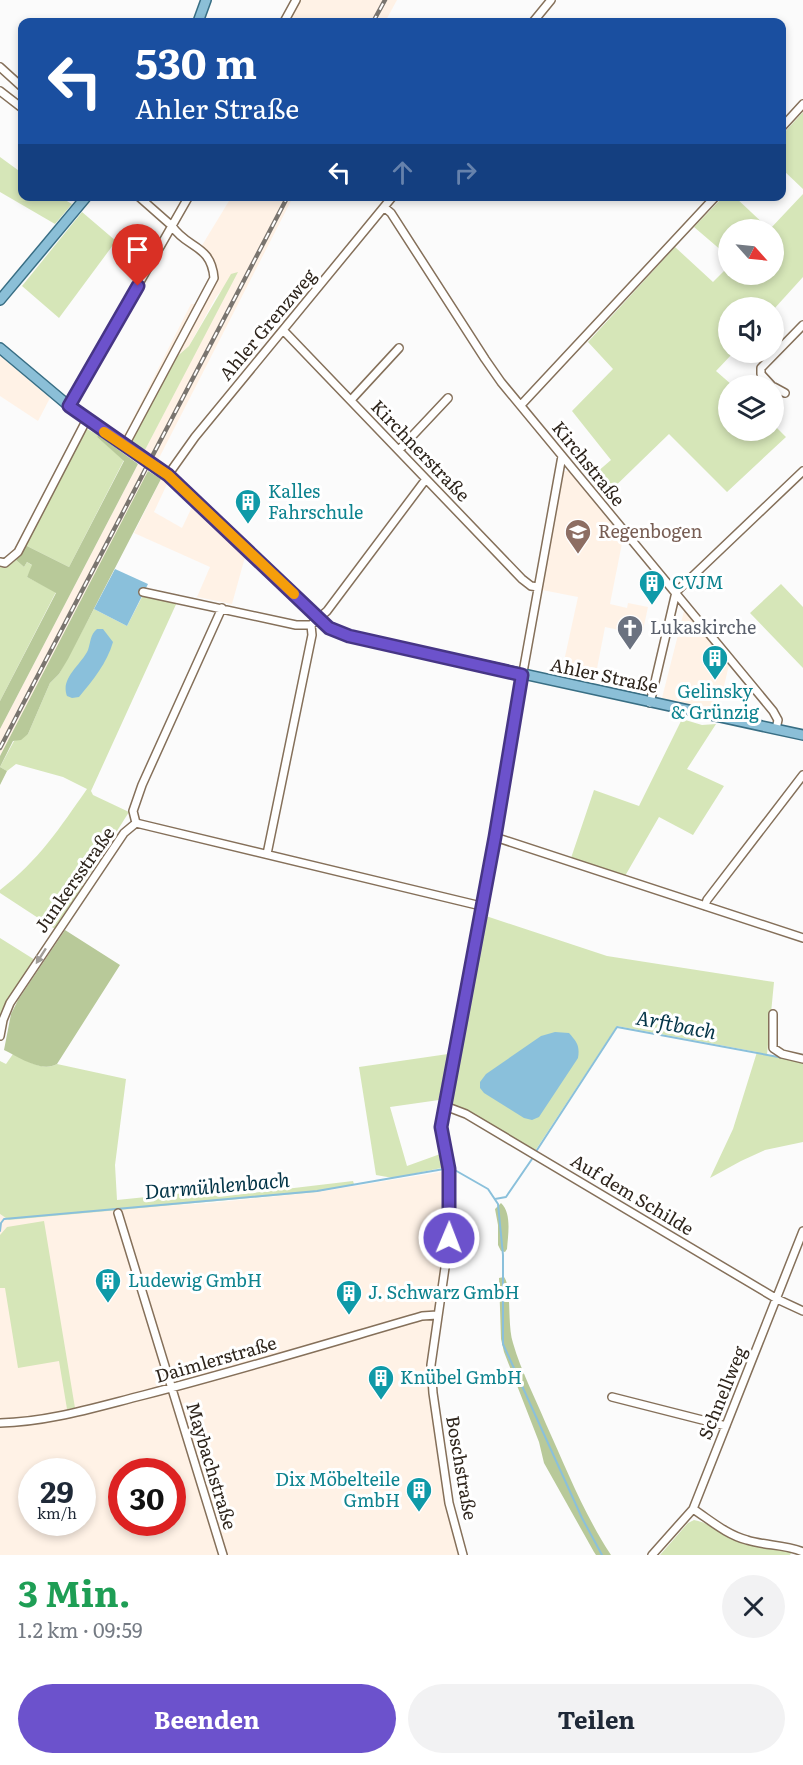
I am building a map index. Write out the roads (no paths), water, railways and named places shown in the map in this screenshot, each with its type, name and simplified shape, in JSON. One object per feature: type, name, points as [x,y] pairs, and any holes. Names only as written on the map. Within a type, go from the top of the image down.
[{"type":"main road","points":[[199,18],[206,0]]},
{"type":"main road","points":[[0,300],[83,201]]},
{"type":"main road","name":"Ahler Straße","points":[[0,348],[69,406],[168,475],[315,621],[329,628],[349,636],[803,735]]},
{"type":"street","points":[[535,18],[551,0]]},
{"type":"street","points":[[286,18],[294,1]]},
{"type":"street","points":[[0,67],[18,83]]},
{"type":"street","points":[[0,91],[18,105]]},
{"type":"street","points":[[786,123],[803,104]]},
{"type":"street","points":[[125,445],[214,278],[213,265],[209,258],[176,232],[144,201]]},
{"type":"street","points":[[69,406],[186,201]]},
{"type":"street","name":"Ahler Grenzweg","points":[[168,475],[195,436],[389,201]]},
{"type":"street","points":[[521,405],[711,201]]},
{"type":"street","name":"Kirchstraße","points":[[384,207],[392,213],[485,359],[562,456],[773,711],[778,720],[776,729]]},
{"type":"street","points":[[762,375],[761,368],[803,325]]},
{"type":"street","name":"Kirchnerstraße","points":[[283,330],[522,579],[531,586],[538,587]]},
{"type":"street","points":[[351,400],[399,348]]},
{"type":"street","points":[[399,450],[448,398]]},
{"type":"street","points":[[0,562],[4,563],[18,552],[87,419]]},
{"type":"street","name":"Boschstraße","points":[[463,1555],[449,1503],[431,1365],[451,1226],[449,1169],[441,1127],[562,456]]},
{"type":"street","points":[[650,703],[676,592],[803,471]]},
{"type":"street","points":[[143,592],[296,625],[315,621],[327,611],[426,479]]},
{"type":"street","name":"Junkersstraße","points":[[0,1036],[10,1003],[124,833],[136,823],[133,811],[142,785],[222,608]]},
{"type":"street","points":[[267,854],[315,621]]},
{"type":"street","points":[[705,906],[803,775]]},
{"type":"street","points":[[136,823],[481,906]]},
{"type":"street","points":[[495,837],[803,938]]},
{"type":"street","points":[[773,1014],[773,1048],[782,1054],[803,1059]]},
{"type":"street","name":"Auf dem Schilde","points":[[445,1106],[466,1114],[777,1299],[803,1311]]},
{"type":"street","name":"Maybachstraße","points":[[118,1213],[223,1555]]},
{"type":"street","name":"Schnellweg","points":[[652,1555],[693,1509],[803,1231]]},
{"type":"street","name":"Daimlerstraße","points":[[0,1423],[20,1423],[62,1416],[172,1388],[422,1316],[437,1315]]},
{"type":"street","points":[[612,1397],[726,1426]]},
{"type":"street","points":[[693,1509],[731,1534],[747,1540],[795,1548],[803,1552]]},
{"type":"water","points":[[115,569],[148,584],[127,626],[94,609]]},
{"type":"water","points":[[97,629],[103,629],[113,642],[107,657],[79,697],[67,696],[66,683],[85,656]]},
{"type":"water","points":[[555,1032],[569,1033],[577,1044],[578,1058],[539,1117],[532,1120],[524,1118],[484,1093],[480,1088],[480,1082],[486,1074],[541,1036]]},
{"type":"waterway","name":"Arftbach","points":[[537,1150],[617,1027],[789,1059]]},
{"type":"waterway","name":"Arftbach","points":[[495,1199],[506,1197],[532,1159]]},
{"type":"waterway","name":"Darmühlenbach","points":[[0,1231],[4,1219],[317,1191],[444,1169]]},
{"type":"waterway","name":"Darmühlenbach","points":[[453,1169],[488,1189],[498,1204],[503,1255],[503,1344],[582,1518],[602,1555]]},
{"type":"railway","points":[[375,18],[385,0]]},
{"type":"railway","points":[[0,748],[285,201]]},
{"type":"place","name":"Kalles Fahrschule","points":[[248,525]]},
{"type":"place","name":"Regenbogen","points":[[578,555]]},
{"type":"place","name":"CVJM","points":[[652,606]]},
{"type":"place","name":"Lukaskirche","points":[[630,651]]},
{"type":"place","name":"Gelinsky & Grünzig","points":[[715,681]]},
{"type":"place","name":"Ludewig GmbH","points":[[108,1304]]},
{"type":"place","name":"J. Schwarz GmbH","points":[[349,1316]]},
{"type":"place","name":"Knübel GmbH","points":[[381,1401]]},
{"type":"place","name":"Dix Möbelteile GmbH","points":[[419,1513]]}]
